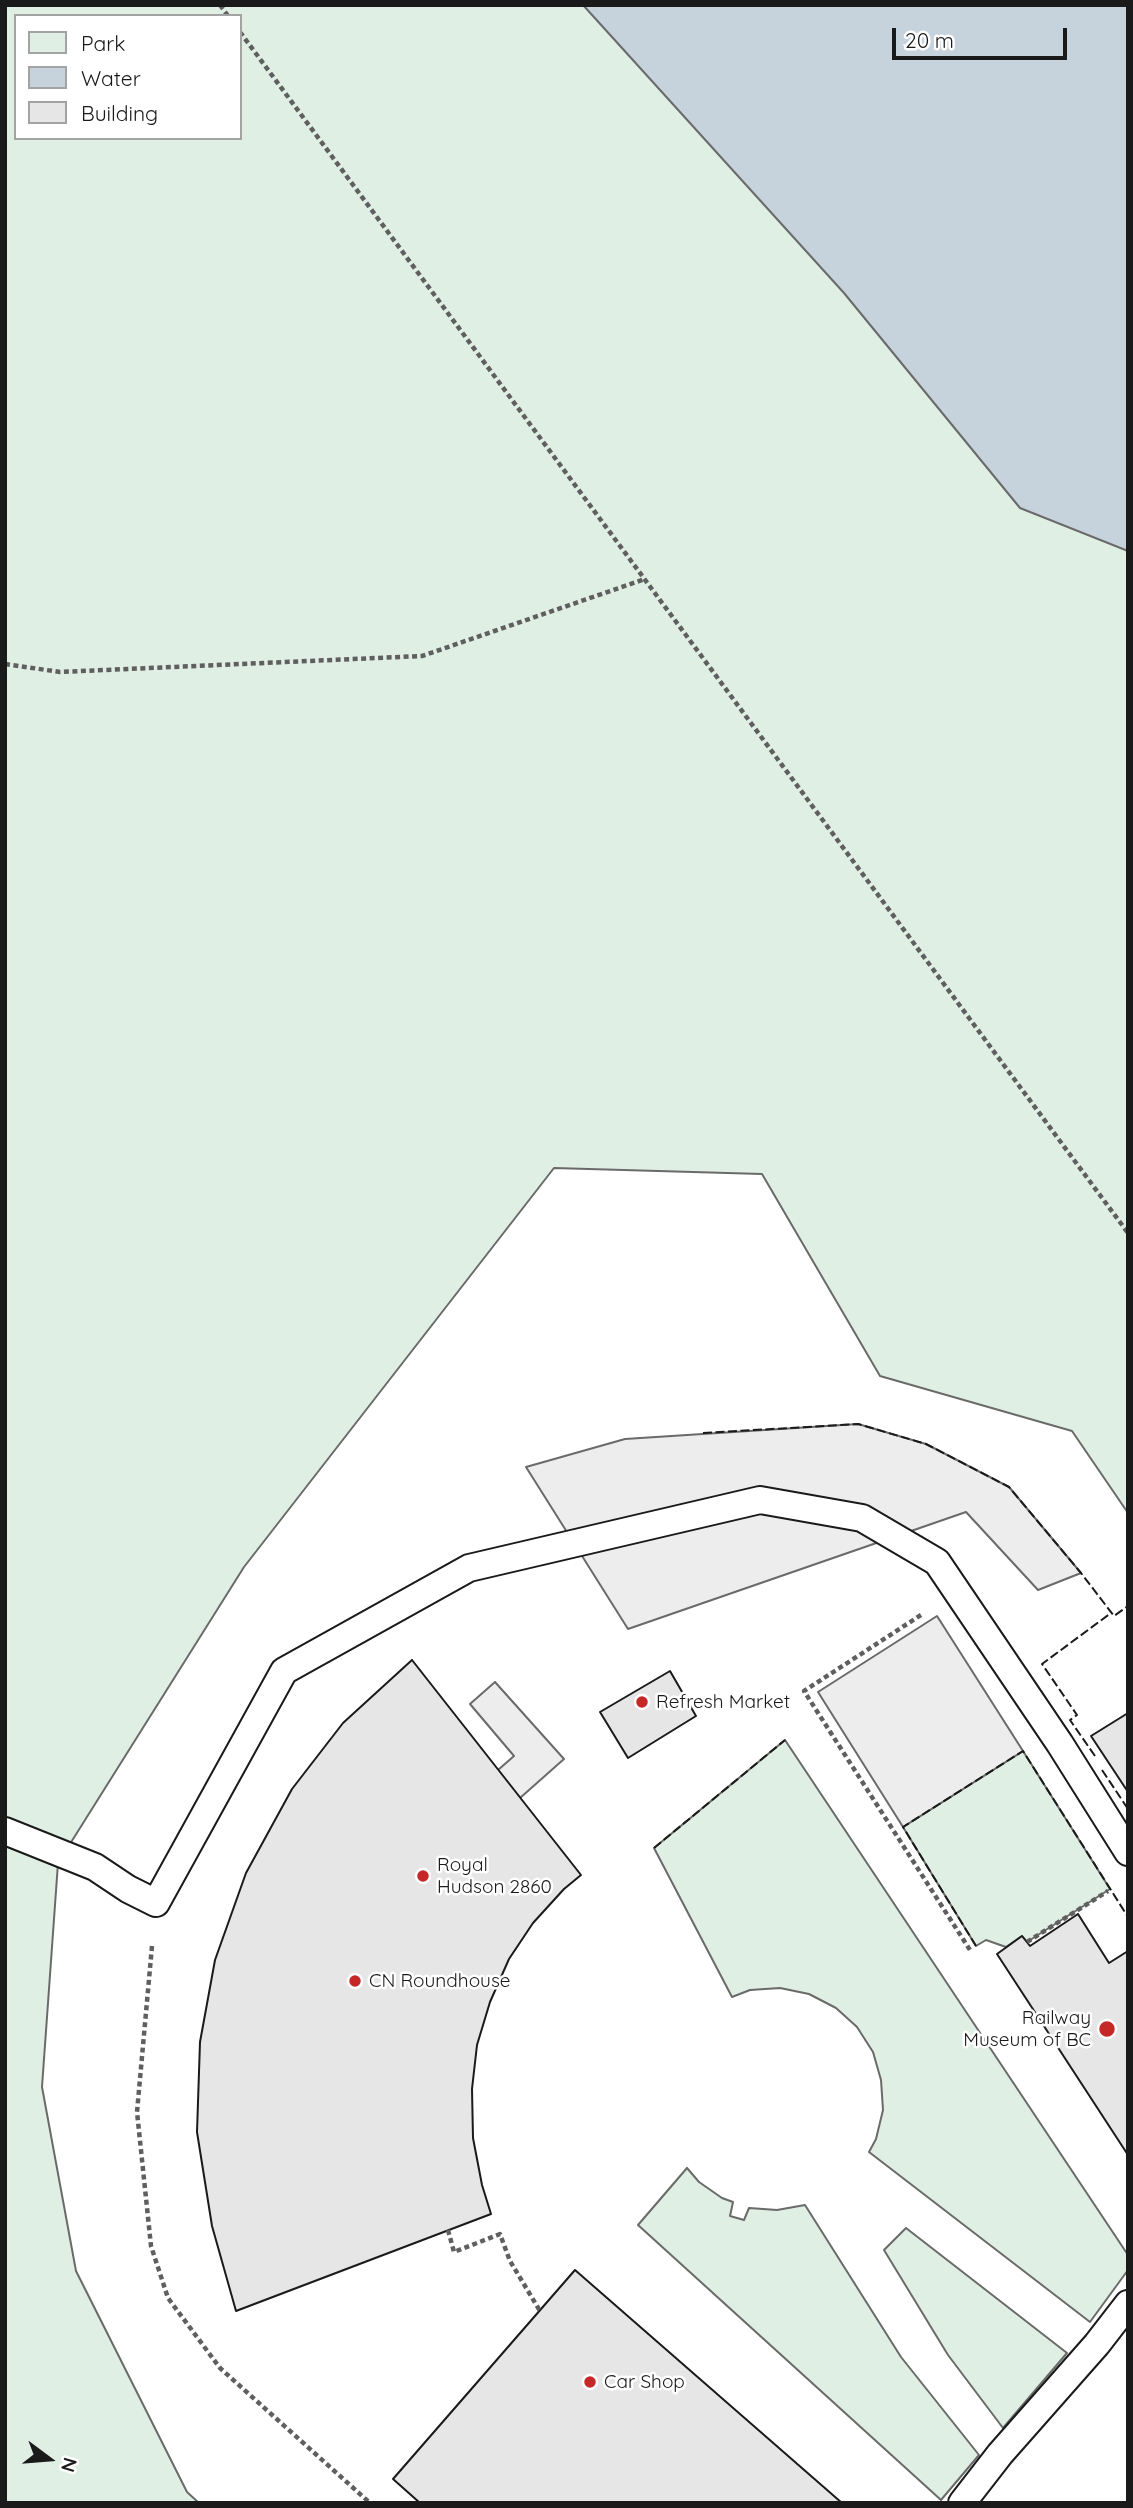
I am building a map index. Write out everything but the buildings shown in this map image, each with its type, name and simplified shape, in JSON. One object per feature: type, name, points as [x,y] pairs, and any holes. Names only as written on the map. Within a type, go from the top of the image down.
[{"type":"lane","points":[[5,1831],[95,1867],[128,1889],[156,1903],[284,1671],[470,1568],[760,1500],[862,1518],[937,1562],[1060,1744],[1128,1852]]},
{"type":"lane","points":[[962,2503],[1000,2454],[1097,2344],[1128,2304]]},
{"type":"path","points":[[242,35],[1128,1233]]},
{"type":"path","points":[[5,664],[60,672],[422,656],[645,579]]},
{"type":"path","points":[[957,1592],[804,1691],[970,1950]]},
{"type":"path","points":[[1027,1942],[1118,1885]]},
{"type":"path","points":[[156,1903],[137,2112],[151,2246],[168,2298],[220,2368],[370,2503]]},
{"type":"path","points":[[448,2230],[454,2252],[500,2234],[510,2261],[540,2311]]},
{"type":"green space","points":[[5,5],[1128,5],[1128,1513],[1072,1431],[880,1376],[762,1174],[554,1168],[244,1567],[58,1863],[42,2087],[76,2271],[187,2492],[199,2503],[5,2503]]},
{"type":"green space","points":[[785,1740],[1128,2255],[1128,2270],[1090,2322],[869,2152],[876,2139],[883,2110],[881,2080],[873,2052],[857,2027],[836,2008],[809,1994],[780,1988],[750,1990],[732,1997],[654,1848]]},
{"type":"green space","points":[[1023,1751],[1110,1889],[1027,1942],[1022,1936],[1006,1947],[986,1940],[976,1946],[903,1827]]},
{"type":"green space","points":[[687,2168],[699,2182],[722,2198],[733,2202],[730,2216],[744,2220],[749,2208],[777,2210],[805,2205],[901,2357],[979,2455],[941,2500],[638,2225]]},
{"type":"green space","points":[[906,2228],[1067,2353],[1003,2428],[948,2355],[884,2250]]},
{"type":"shaded area","points":[[858,1424],[926,1444],[1009,1487],[1081,1573],[1038,1590],[966,1512],[628,1629],[526,1467],[625,1439]]},
{"type":"shaded area","points":[[937,1616],[1023,1751],[903,1827],[818,1692]]},
{"type":"shaded area","points":[[495,1682],[564,1759],[520,1798],[498,1770],[514,1756],[470,1704]]},
{"type":"water","points":[[583,5],[1128,5],[1128,551],[1020,508],[844,293]]},
{"type":"fence","points":[[703,1433],[858,1424],[926,1444],[1009,1487],[1114,1616],[1128,1606]]},
{"type":"fence","points":[[1095,1756],[1070,1720],[1077,1715],[1042,1664],[1111,1613]]},
{"type":"fence","points":[[654,1848],[785,1740]]},
{"type":"fence","points":[[976,1946],[903,1827],[1023,1751],[1128,1917]]},
{"type":"fence","points":[[1102,1770],[1128,1809]]},
{"type":"place","name":"Refresh Market","points":[[642,1702]]},
{"type":"place","name":"Royal Hudson 2860","points":[[423,1876]]},
{"type":"place","name":"CN Roundhouse","points":[[355,1981]]},
{"type":"place","name":"Railway Museum of BC","points":[[1107,2029]]},
{"type":"place","name":"Car Shop","points":[[590,2382]]}]
